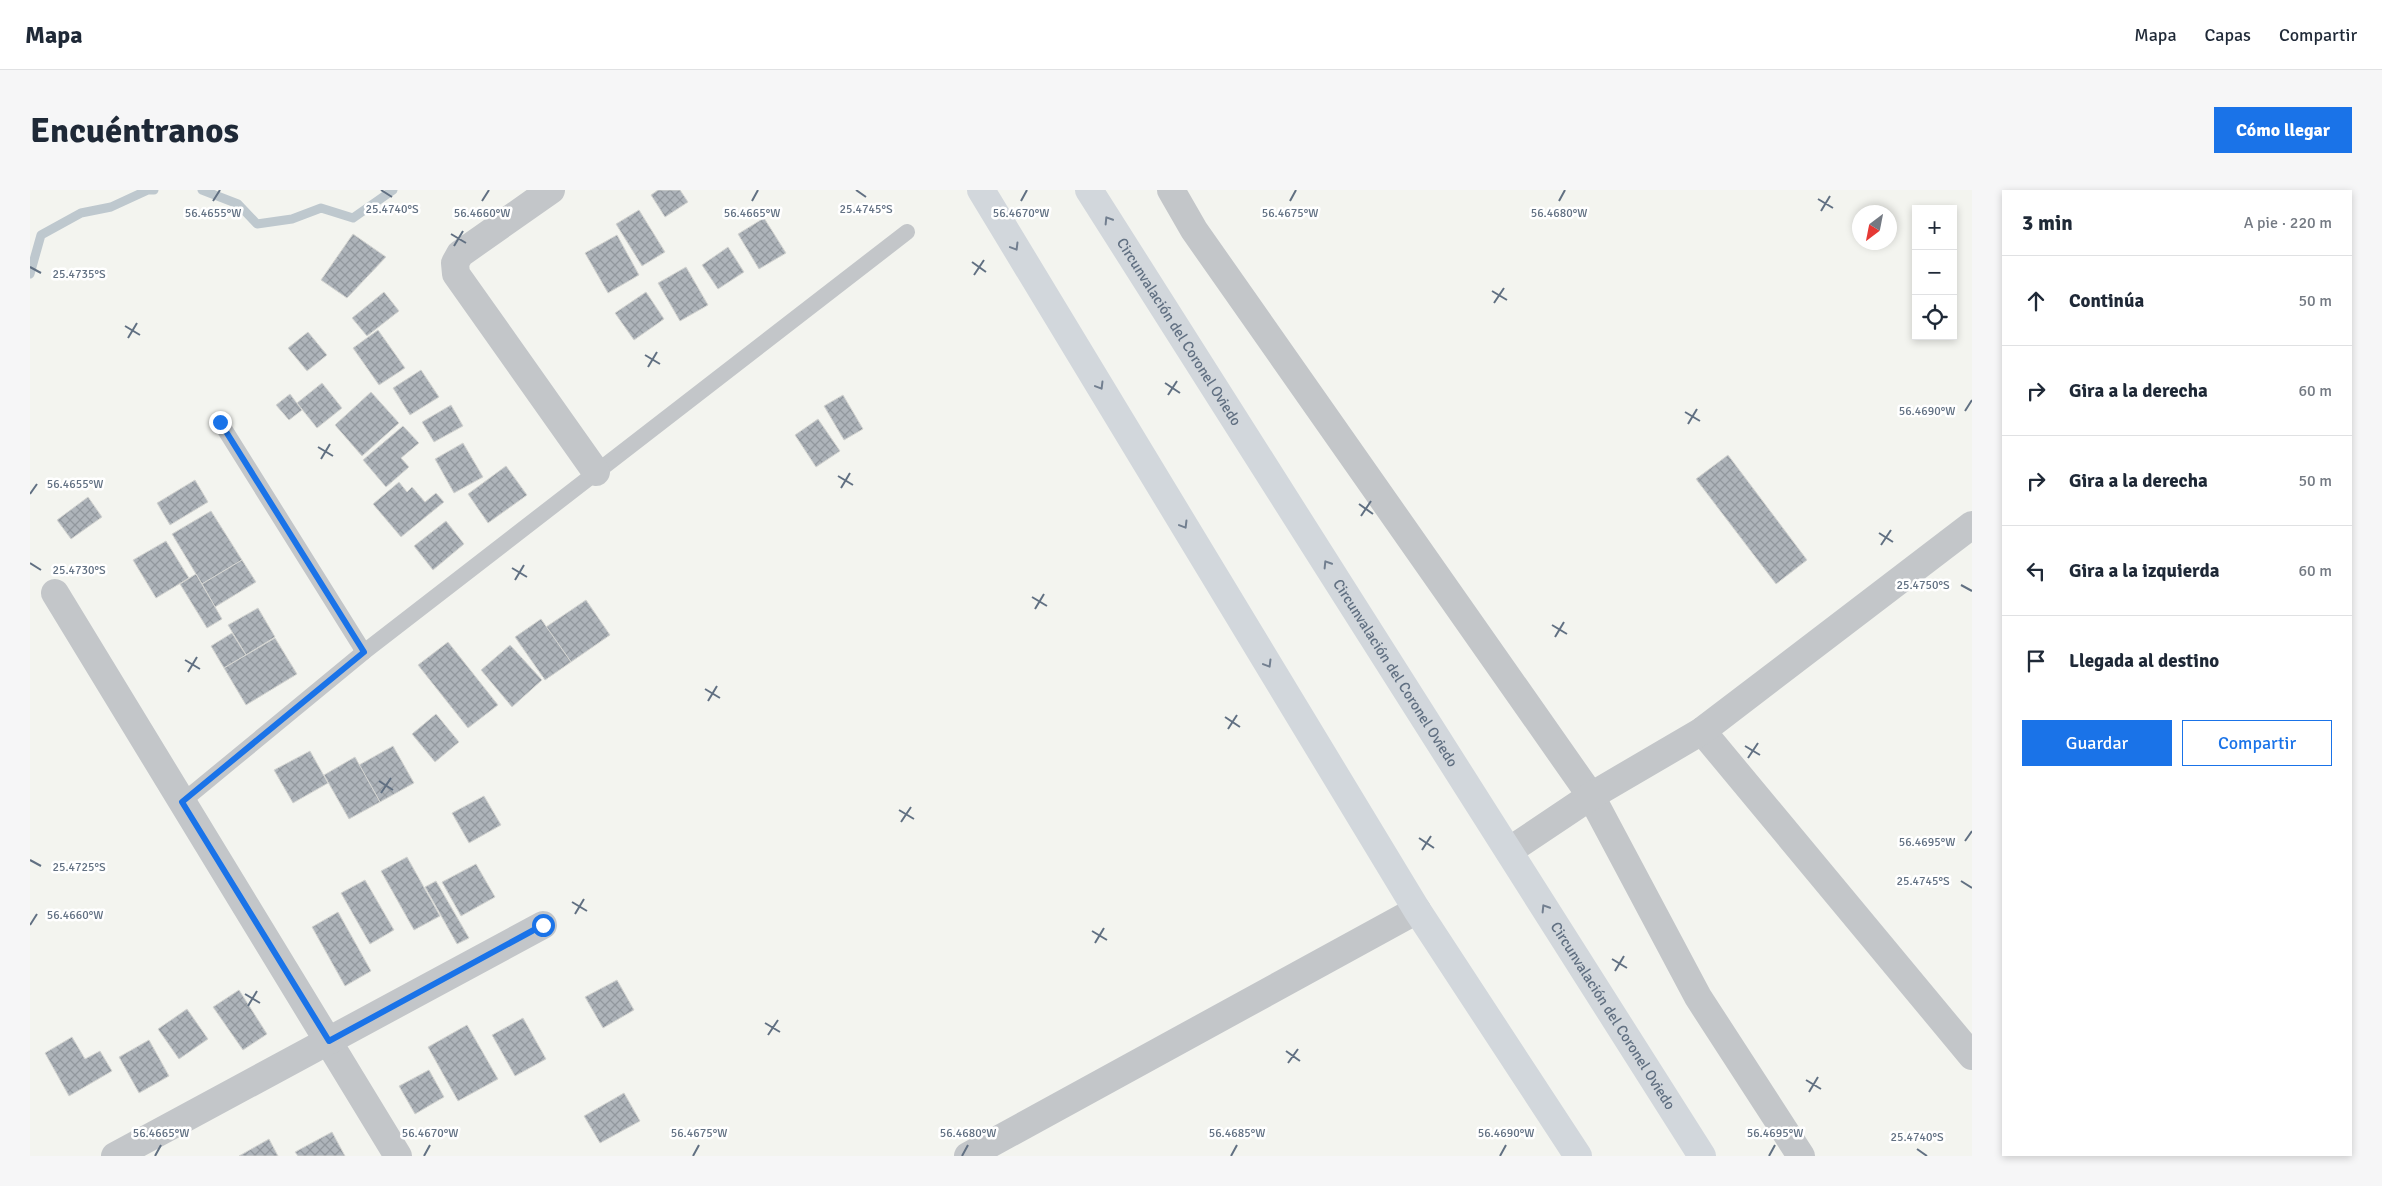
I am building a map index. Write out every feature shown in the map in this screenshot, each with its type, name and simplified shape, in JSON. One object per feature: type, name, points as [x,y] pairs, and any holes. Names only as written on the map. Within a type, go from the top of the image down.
[{"type":"highway","points":[[981,190],[1417,910],[1578,1156]]},
{"type":"highway","name":"Circunvalación del Coronel Oviedo","points":[[1089,190],[1702,1156]]},
{"type":"street","points":[[551,190],[460,254],[455,263],[456,274],[596,472]]},
{"type":"street","points":[[1171,190],[1199,238],[1591,796],[1698,998],[1801,1156]]},
{"type":"street","points":[[1509,850],[1591,796],[1702,731],[1972,525]]},
{"type":"street","points":[[55,593],[398,1156]]},
{"type":"street","points":[[1702,731],[1972,1056]]},
{"type":"street","points":[[968,1156],[1417,910]]},
{"type":"street","points":[[115,1156],[543,925]]},
{"type":"lane","points":[[182,802],[364,652],[907,232]]},
{"type":"lane","points":[[220,422],[364,652]]},
{"type":"building","points":[[658,190],[680,190],[688,202],[665,217],[651,195]]},
{"type":"building","points":[[639,210],[665,252],[642,266],[616,224]]},
{"type":"building","points":[[764,218],[786,253],[759,269],[738,234]]},
{"type":"building","points":[[353,234],[386,257],[347,298],[321,280]]},
{"type":"building","points":[[617,235],[639,275],[608,293],[585,253]]},
{"type":"building","points":[[728,247],[744,272],[718,289],[702,265]]},
{"type":"building","points":[[686,267],[708,305],[680,321],[658,283]]},
{"type":"building","points":[[384,292],[399,311],[367,336],[352,318]]},
{"type":"building","points":[[646,292],[664,319],[634,340],[615,313]]},
{"type":"building","points":[[378,330],[405,368],[379,385],[353,348]]},
{"type":"building","points":[[308,332],[327,355],[307,371],[288,348]]},
{"type":"building","points":[[421,370],[439,397],[410,415],[393,388]]},
{"type":"building","points":[[322,383],[342,408],[317,428],[297,403]]},
{"type":"building","points":[[371,392],[399,423],[362,456],[335,425]]},
{"type":"building","points":[[290,394],[302,410],[289,420],[276,405]]},
{"type":"building","points":[[843,395],[863,429],[844,440],[824,406]]},
{"type":"building","points":[[451,405],[463,426],[434,442],[422,422]]},
{"type":"building","points":[[818,419],[840,451],[816,467],[795,435]]},
{"type":"building","points":[[403,426],[419,443],[401,458],[409,467],[386,487],[363,460]]},
{"type":"building","points":[[463,443],[483,477],[454,493],[435,459]]},
{"type":"building","points":[[1728,455],[1807,560],[1776,584],[1696,479]]},
{"type":"building","points":[[506,466],[527,495],[488,523],[468,494]]},
{"type":"building","points":[[195,480],[208,502],[170,525],[157,503]]},
{"type":"building","points":[[399,482],[407,492],[412,487],[425,502],[436,493],[444,502],[401,537],[373,504]]},
{"type":"building","points":[[88,497],[102,517],[71,539],[57,520]]},
{"type":"building","points":[[211,511],[242,560],[202,584],[172,534]]},
{"type":"building","points":[[446,521],[464,544],[433,570],[414,546]]},
{"type":"building","points":[[166,541],[189,578],[156,598],[133,560]]},
{"type":"building","points":[[242,560],[256,582],[215,607],[202,584]]},
{"type":"building","points":[[196,574],[222,619],[207,628],[180,584]]},
{"type":"building","points":[[586,600],[610,635],[571,662],[546,627]]},
{"type":"building","points":[[258,608],[275,637],[246,655],[228,625]]},
{"type":"building","points":[[541,619],[571,662],[545,680],[515,637]]},
{"type":"building","points":[[232,633],[246,655],[224,668],[211,646]]},
{"type":"building","points":[[275,638],[297,674],[246,705],[224,668]]},
{"type":"building","points":[[448,642],[498,705],[468,728],[418,665]]},
{"type":"building","points":[[510,645],[542,680],[512,707],[481,670]]},
{"type":"building","points":[[436,714],[459,742],[435,762],[412,734]]},
{"type":"building","points":[[393,746],[414,783],[380,802],[359,765]]},
{"type":"building","points":[[310,751],[328,783],[293,803],[274,770]]},
{"type":"building","points":[[355,757],[380,802],[349,819],[324,775]]},
{"type":"building","points":[[484,796],[501,825],[469,843],[452,813]]},
{"type":"building","points":[[407,857],[440,916],[414,930],[381,871]]},
{"type":"building","points":[[476,864],[495,897],[461,916],[442,882]]},
{"type":"building","points":[[365,880],[394,930],[370,944],[341,893]]},
{"type":"building","points":[[436,881],[469,938],[457,944],[425,887]]},
{"type":"building","points":[[338,912],[371,971],[345,986],[312,927]]},
{"type":"building","points":[[617,980],[634,1010],[603,1028],[585,997]]},
{"type":"building","points":[[239,990],[267,1034],[243,1050],[213,1007]]},
{"type":"building","points":[[187,1009],[208,1039],[179,1059],[158,1029]]},
{"type":"building","points":[[523,1018],[546,1059],[515,1076],[492,1035]]},
{"type":"building","points":[[467,1025],[498,1079],[458,1101],[428,1047]]},
{"type":"building","points":[[72,1037],[85,1059],[100,1051],[112,1071],[69,1096],[45,1053]]},
{"type":"building","points":[[149,1040],[169,1076],[139,1093],[119,1057]]},
{"type":"building","points":[[429,1070],[444,1097],[415,1114],[399,1086]]},
{"type":"building","points":[[624,1093],[640,1121],[600,1143],[584,1116]]},
{"type":"building","points":[[332,1132],[345,1156],[298,1156],[295,1152]]},
{"type":"building","points":[[269,1139],[278,1156],[239,1156]]},
{"type":"waterway","points":[[30,274],[41,235],[81,213],[111,207],[148,190],[154,190]]},
{"type":"waterway","points":[[202,190],[238,204],[257,224],[292,219],[321,208],[353,218],[393,190]]},
{"type":"route","points":[[220,422],[364,652],[182,802],[329,1041],[543,925]]}]
